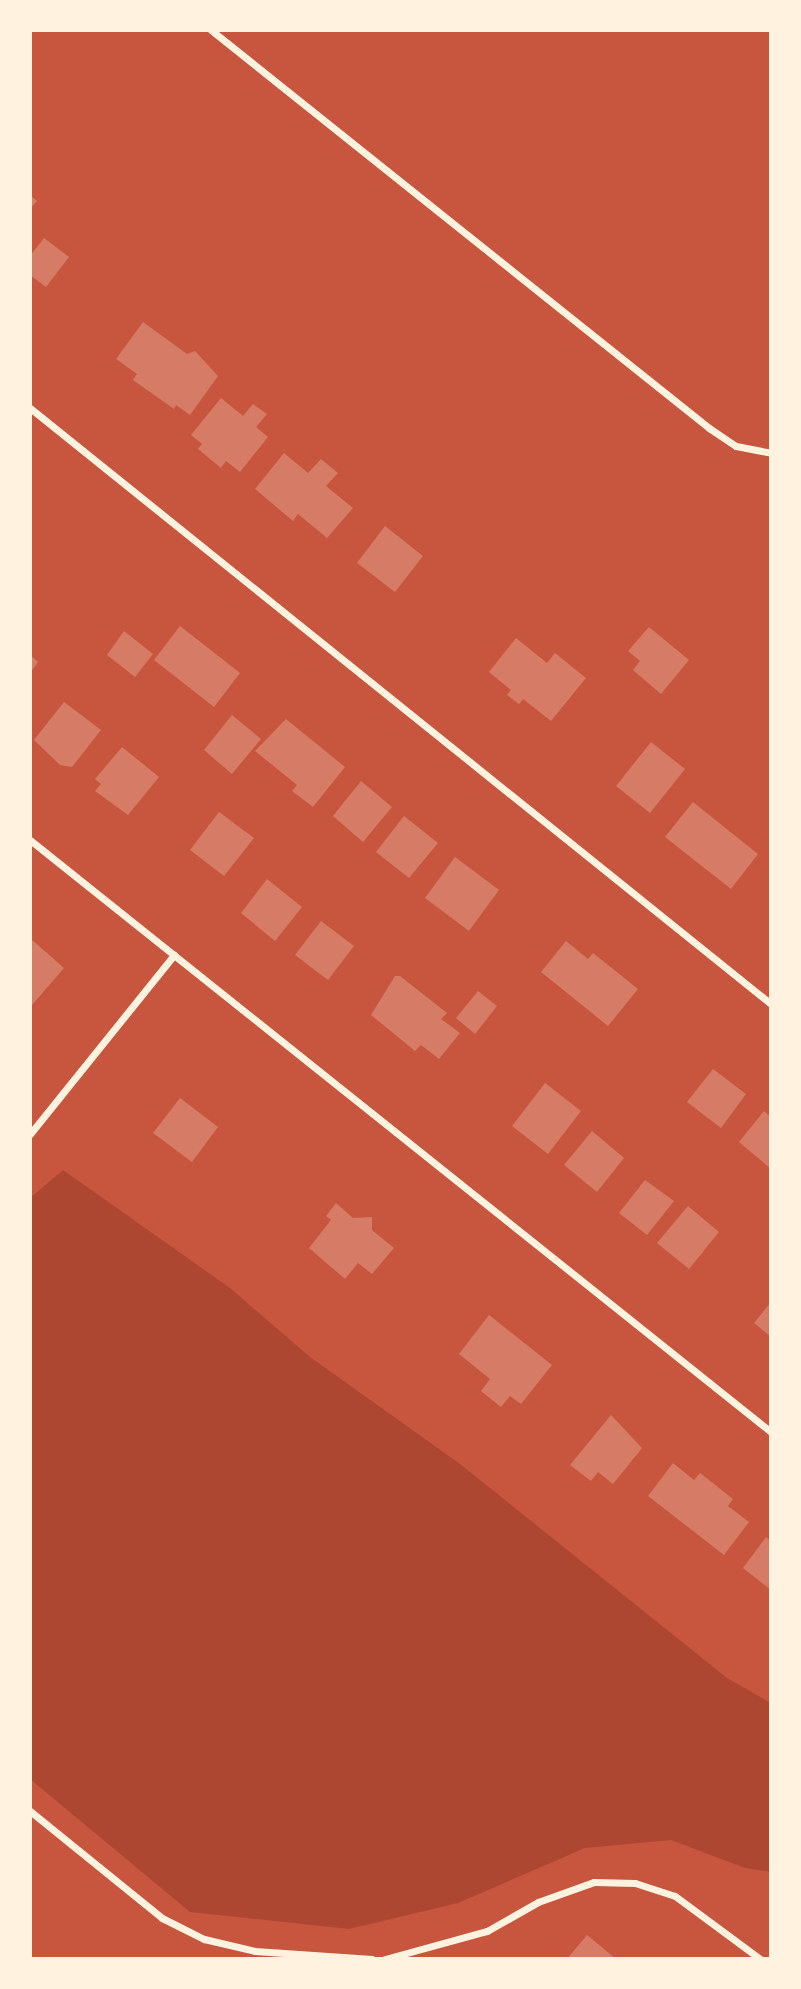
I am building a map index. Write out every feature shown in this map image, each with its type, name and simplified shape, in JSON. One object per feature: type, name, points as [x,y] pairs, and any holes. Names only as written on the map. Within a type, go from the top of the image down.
[{"type":"street","points":[[211,30],[709,428],[736,446],[771,453]]},
{"type":"street","points":[[30,408],[771,1004]]},
{"type":"street","points":[[30,839],[771,1432]]},
{"type":"street","points":[[30,1133],[174,955]]},
{"type":"street","points":[[30,1811],[162,1918],[204,1939],[255,1951],[372,1959]]},
{"type":"street","points":[[384,1959],[487,1931],[538,1902],[594,1882],[635,1883],[675,1896],[760,1959]]},
{"type":"shaded area","points":[[63,1170],[230,1288],[310,1357],[460,1464],[727,1678],[771,1703],[771,1872],[745,1868],[671,1840],[585,1848],[458,1903],[349,1929],[190,1912],[30,1779],[30,1198]]},
{"type":"building","points":[[30,195],[37,201],[30,209]]},
{"type":"building","points":[[44,238],[69,257],[46,287],[30,275],[30,256]]},
{"type":"building","points":[[143,322],[187,354],[195,351],[218,376],[190,415],[176,405],[174,409],[133,380],[137,374],[116,359]]},
{"type":"building","points":[[221,398],[243,416],[253,404],[267,414],[256,427],[268,437],[240,472],[226,461],[221,468],[198,449],[202,444],[191,435]]},
{"type":"building","points":[[284,453],[308,473],[321,459],[338,473],[326,486],[353,508],[327,538],[298,514],[293,521],[255,489]]},
{"type":"building","points":[[385,526],[423,556],[395,592],[357,563]]},
{"type":"building","points":[[180,626],[240,673],[214,707],[154,660]]},
{"type":"building","points":[[649,627],[689,660],[661,694],[633,670],[640,661],[628,651]]},
{"type":"building","points":[[124,631],[153,654],[135,677],[107,655]]},
{"type":"building","points":[[516,638],[547,663],[555,653],[586,678],[551,721],[523,699],[519,704],[507,695],[511,690],[489,672]]},
{"type":"building","points":[[30,655],[38,662],[30,673]]},
{"type":"building","points":[[64,702],[101,730],[72,767],[60,765],[34,740]]},
{"type":"building","points":[[232,715],[261,739],[232,774],[204,750]]},
{"type":"building","points":[[286,719],[345,767],[313,807],[292,791],[297,785],[255,751]]},
{"type":"building","points":[[651,742],[685,769],[650,813],[616,786]]},
{"type":"building","points":[[122,747],[159,777],[128,815],[95,791],[101,784],[95,779]]},
{"type":"building","points":[[361,781],[392,807],[363,842],[333,816]]},
{"type":"building","points":[[693,802],[758,854],[731,889],[665,837]]},
{"type":"building","points":[[219,812],[254,838],[224,876],[190,850]]},
{"type":"building","points":[[404,816],[438,843],[409,878],[376,852]]},
{"type":"building","points":[[455,857],[499,890],[469,931],[425,898]]},
{"type":"building","points":[[267,879],[302,907],[275,941],[241,913]]},
{"type":"building","points":[[321,921],[354,946],[328,980],[295,955]]},
{"type":"building","points":[[30,938],[64,968],[32,1005],[30,1003]]},
{"type":"building","points":[[566,941],[588,959],[593,953],[638,989],[608,1026],[541,972]]},
{"type":"building","points":[[395,976],[400,976],[447,1013],[441,1019],[460,1033],[439,1059],[421,1045],[415,1051],[371,1015]]},
{"type":"building","points":[[478,991],[497,1006],[475,1034],[456,1018]]},
{"type":"building","points":[[713,1069],[746,1094],[721,1128],[687,1102]]},
{"type":"building","points":[[545,1083],[581,1111],[548,1154],[512,1126]]},
{"type":"building","points":[[180,1098],[218,1127],[192,1162],[153,1133]]},
{"type":"building","points":[[764,1111],[771,1117],[771,1169],[739,1142]]},
{"type":"building","points":[[592,1131],[624,1158],[597,1192],[564,1165]]},
{"type":"building","points":[[645,1180],[674,1201],[647,1235],[619,1213]]},
{"type":"building","points":[[336,1203],[353,1218],[372,1217],[372,1230],[394,1248],[372,1274],[358,1263],[345,1279],[309,1248],[331,1220],[326,1216]]},
{"type":"building","points":[[688,1206],[719,1232],[689,1269],[657,1243]]},
{"type":"building","points":[[771,1302],[771,1337],[754,1323]]},
{"type":"building","points":[[489,1315],[552,1365],[521,1404],[510,1396],[501,1407],[481,1391],[490,1379],[459,1354]]},
{"type":"building","points":[[611,1415],[642,1448],[613,1484],[598,1472],[591,1481],[570,1465]]},
{"type":"building","points":[[673,1463],[694,1480],[700,1473],[733,1499],[728,1506],[749,1522],[724,1555],[648,1496]]},
{"type":"building","points":[[766,1537],[771,1541],[771,1590],[743,1568]]},
{"type":"building","points":[[587,1935],[616,1959],[567,1959]]}]
